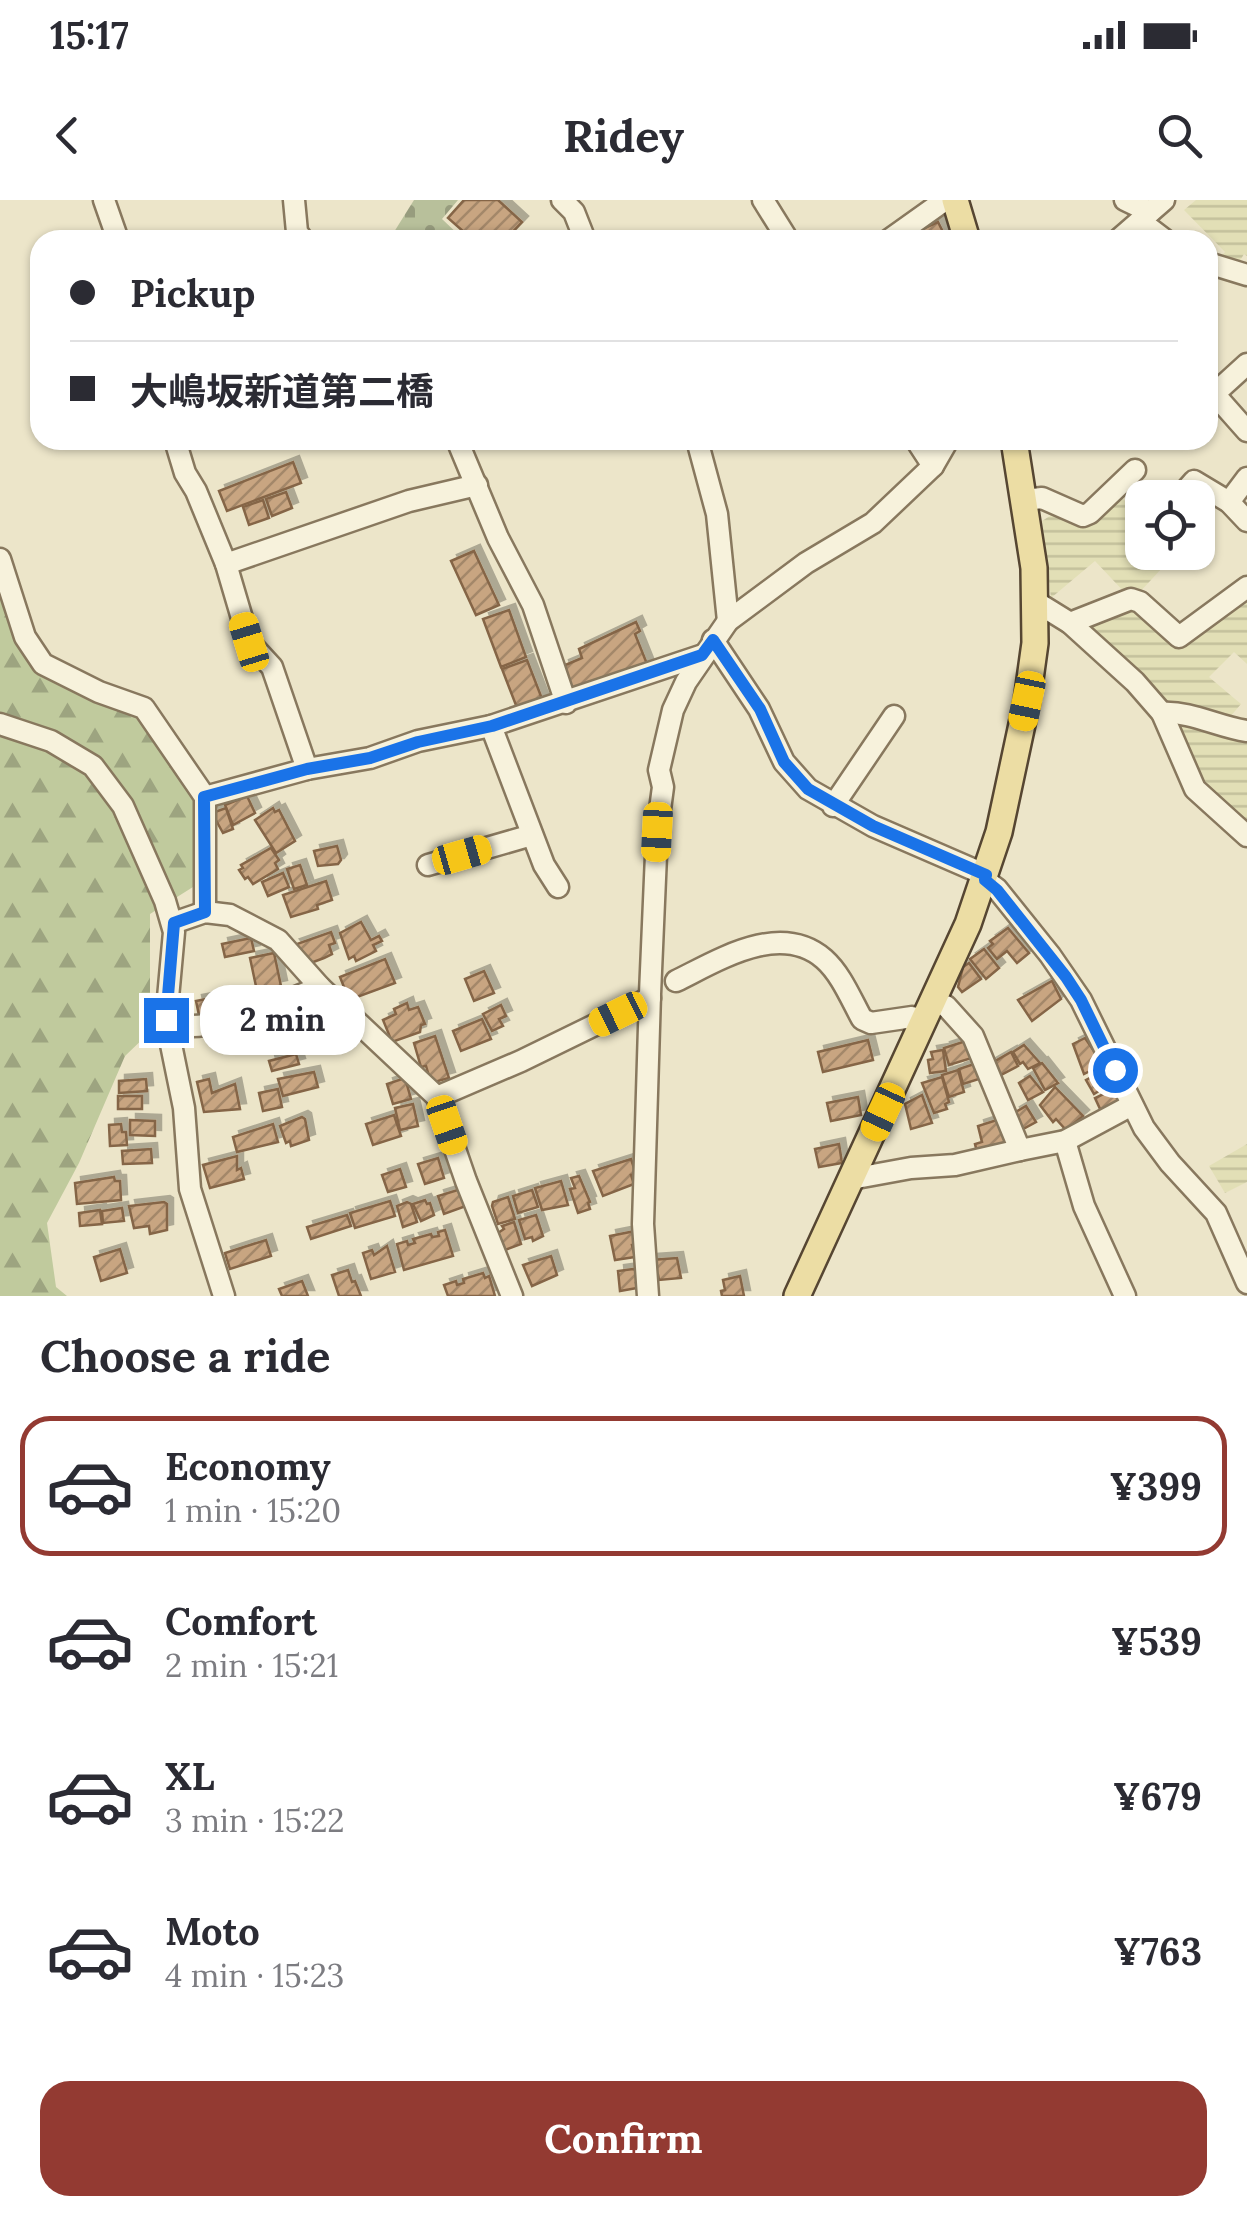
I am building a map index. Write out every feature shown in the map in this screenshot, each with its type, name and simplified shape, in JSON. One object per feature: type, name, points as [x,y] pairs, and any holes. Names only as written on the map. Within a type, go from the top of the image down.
[{"type":"main road","points":[[956,200],[964,230]]},
{"type":"main road","points":[[797,1296],[986,877],[1004,811],[1035,642],[1036,602],[1016,450]]},
{"type":"street","points":[[104,200],[114,230]]},
{"type":"street","points":[[294,200],[297,230]]},
{"type":"street","points":[[562,200],[574,212],[582,230]]},
{"type":"street","points":[[763,200],[782,230]]},
{"type":"street","points":[[903,230],[945,200]]},
{"type":"street","points":[[1126,200],[1151,211],[1129,230]]},
{"type":"street","points":[[1218,265],[1247,274]]},
{"type":"street","points":[[1218,386],[1247,364]]},
{"type":"street","points":[[1218,399],[1247,432]]},
{"type":"street","points":[[178,450],[226,564],[249,642],[272,667],[307,769]]},
{"type":"street","points":[[462,450],[498,538],[533,605],[566,703]]},
{"type":"street","points":[[700,450],[717,514],[728,621]]},
{"type":"street","points":[[923,450],[933,466]]},
{"type":"street","points":[[648,1296],[644,1224],[650,998],[662,787],[659,770],[673,710],[728,621],[806,563],[873,523],[933,466],[942,450]]},
{"type":"street","points":[[1025,500],[1042,498],[1083,516],[1136,470]]},
{"type":"street","points":[[1228,502],[1247,478]]},
{"type":"street","points":[[226,564],[410,501],[477,485]]},
{"type":"street","points":[[1215,494],[1247,521]]},
{"type":"street","points":[[0,559],[25,637],[43,664],[99,692],[144,708],[204,797],[205,912]]},
{"type":"street","points":[[1070,622],[1131,600],[1140,602],[1178,637],[1247,588]]},
{"type":"street","points":[[1036,602],[1070,622],[1135,682],[1162,713],[1196,790],[1247,836]]},
{"type":"street","points":[[204,797],[492,726],[566,703],[708,648]]},
{"type":"street","points":[[708,648],[760,709],[784,762],[808,789],[834,806],[986,877],[1040,942],[1081,1000],[1154,1143],[1216,1214],[1247,1283]]},
{"type":"street","points":[[1162,713],[1176,712],[1247,731]]},
{"type":"street","points":[[834,806],[894,716]]},
{"type":"street","points":[[0,724],[75,753],[93,766],[123,806],[148,858],[174,928],[167,1023],[184,1108],[190,1190],[224,1296]]},
{"type":"street","points":[[492,726],[544,866],[558,888]]},
{"type":"street","points":[[428,865],[532,835]]},
{"type":"street","points":[[174,928],[205,912],[230,915],[278,940],[320,988],[437,1097],[512,1296]]},
{"type":"street","points":[[676,981],[736,952],[783,942],[798,944],[826,961],[862,1019],[871,1023],[912,1017]]},
{"type":"street","points":[[167,1023],[210,1027],[237,1021],[320,988]]},
{"type":"street","points":[[437,1097],[650,998]]},
{"type":"street","points":[[946,1006],[973,1036],[1020,1150]]},
{"type":"street","points":[[851,1178],[955,1165],[1065,1140],[1132,1105]]},
{"type":"street","points":[[1065,1140],[1084,1206],[1124,1296]]},
{"type":"shaded area","points":[[1196,200],[1247,200],[1247,256],[1244,254],[1238,264],[1218,260],[1225,252],[1218,245],[1218,230],[1204,230],[1184,210]]},
{"type":"shaded area","points":[[1117,494],[1125,501],[1125,570],[1160,570],[1138,594],[1128,596],[1095,561],[1051,598],[1042,521],[1053,514],[1052,507],[1074,519]]},
{"type":"shaded area","points":[[1247,592],[1247,664],[1234,652],[1209,677],[1241,704],[1224,724],[1170,707],[1082,623],[1127,604],[1178,640]]},
{"type":"shaded area","points":[[1179,716],[1247,736],[1247,828],[1199,783],[1176,727]]},
{"type":"shaded area","points":[[1247,1144],[1247,1182],[1225,1193],[1209,1166]]},
{"type":"green space","points":[[414,200],[458,200],[442,219],[454,230],[395,230]]},
{"type":"green space","points":[[0,597],[33,662],[131,701],[194,796],[193,887],[150,914],[150,1032],[125,1056],[79,1163],[47,1223],[56,1287],[67,1296],[0,1296]]},
{"type":"building","points":[[464,200],[498,200],[522,222],[514,230],[462,230],[448,218]]},
{"type":"building","points":[[938,222],[942,230],[920,230]]},
{"type":"building","points":[[293,462],[301,483],[227,511],[219,491]]},
{"type":"building","points":[[286,492],[292,508],[272,516],[266,499]]},
{"type":"building","points":[[263,500],[269,518],[249,525],[243,507]]},
{"type":"building","points":[[474,551],[499,605],[476,615],[451,561]]},
{"type":"building","points":[[509,610],[526,657],[501,667],[483,619]]},
{"type":"building","points":[[636,622],[640,631],[635,634],[649,669],[573,695],[563,666],[582,658],[579,649]]},
{"type":"building","points":[[527,660],[544,704],[519,713],[502,669]]},
{"type":"building","points":[[247,796],[255,813],[233,825],[225,805]]},
{"type":"building","points":[[226,808],[233,829],[223,833],[212,813]]},
{"type":"building","points":[[273,808],[275,812],[279,810],[295,841],[276,853],[255,820]]},
{"type":"building","points":[[337,846],[341,860],[338,864],[318,866],[314,851]]},
{"type":"building","points":[[271,848],[279,860],[275,863],[278,869],[253,884],[248,877],[245,879],[239,870],[241,865]]},
{"type":"building","points":[[300,865],[307,885],[294,889],[287,869]]},
{"type":"building","points":[[283,873],[289,887],[268,896],[262,882]]},
{"type":"building","points":[[326,881],[332,900],[291,917],[283,895]]},
{"type":"building","points":[[361,922],[371,940],[379,936],[382,941],[373,945],[376,951],[356,961],[354,956],[349,959],[340,933]]},
{"type":"building","points":[[1008,928],[1029,953],[1017,963],[1007,951],[997,959],[988,948],[993,944],[990,941]]},
{"type":"building","points":[[331,932],[335,943],[329,945],[332,954],[308,964],[294,945]]},
{"type":"building","points":[[251,938],[254,951],[225,957],[222,944]]},
{"type":"building","points":[[984,949],[999,968],[986,979],[970,959]]},
{"type":"building","points":[[274,953],[281,986],[257,991],[250,958]]},
{"type":"building","points":[[385,959],[395,983],[349,1000],[340,977]]},
{"type":"building","points":[[969,963],[981,979],[962,992],[958,987],[963,967]]},
{"type":"building","points":[[484,971],[494,993],[474,1001],[465,979]]},
{"type":"building","points":[[1052,981],[1061,999],[1032,1021],[1018,1000]]},
{"type":"building","points":[[227,995],[231,1013],[200,1020],[196,1001]]},
{"type":"building","points":[[407,1003],[409,1010],[418,1007],[425,1024],[420,1032],[392,1042],[383,1020]]},
{"type":"building","points":[[501,1005],[506,1016],[499,1019],[503,1026],[492,1031],[483,1014]]},
{"type":"building","points":[[482,1019],[491,1039],[461,1051],[453,1031]]},
{"type":"building","points":[[435,1036],[449,1078],[431,1083],[414,1043]]},
{"type":"building","points":[[1085,1038],[1103,1064],[1084,1074],[1073,1044]]},
{"type":"building","points":[[868,1040],[873,1060],[823,1072],[818,1052]]},
{"type":"building","points":[[969,1040],[975,1057],[949,1065],[944,1048]]},
{"type":"building","points":[[1024,1045],[1040,1063],[1028,1069],[1013,1052]]},
{"type":"building","points":[[943,1050],[946,1071],[930,1073],[931,1052]]},
{"type":"building","points":[[1011,1052],[1018,1066],[997,1077],[990,1064]]},
{"type":"building","points":[[296,1054],[299,1064],[272,1071],[269,1061]]},
{"type":"building","points":[[1042,1063],[1058,1083],[1045,1090],[1033,1068]]},
{"type":"building","points":[[974,1064],[979,1079],[963,1084],[959,1069]]},
{"type":"building","points":[[958,1070],[964,1092],[949,1097],[942,1075]]},
{"type":"building","points":[[1103,1071],[1113,1082],[1094,1094],[1086,1080]]},
{"type":"building","points":[[314,1072],[318,1087],[283,1096],[278,1079]]},
{"type":"building","points":[[1030,1076],[1043,1092],[1028,1100],[1019,1083]]},
{"type":"building","points":[[942,1077],[949,1102],[945,1104],[947,1109],[934,1113],[922,1083]]},
{"type":"building","points":[[405,1078],[411,1099],[393,1104],[387,1084]]},
{"type":"building","points":[[146,1079],[147,1091],[119,1093],[119,1081]]},
{"type":"building","points":[[209,1079],[212,1093],[235,1084],[240,1109],[204,1112],[197,1082]]},
{"type":"building","points":[[1055,1087],[1083,1116],[1066,1130],[1056,1119],[1053,1122],[1040,1105]]},
{"type":"building","points":[[1116,1088],[1122,1101],[1101,1111],[1095,1098]]},
{"type":"building","points":[[278,1089],[282,1107],[263,1111],[259,1093]]},
{"type":"building","points":[[922,1095],[932,1123],[911,1129],[905,1104]]},
{"type":"building","points":[[118,1096],[142,1096],[142,1109],[118,1109]]},
{"type":"building","points":[[858,1097],[861,1115],[831,1121],[827,1103]]},
{"type":"building","points":[[413,1104],[418,1126],[400,1130],[395,1108]]},
{"type":"building","points":[[1026,1106],[1036,1122],[1023,1129],[1014,1113]]},
{"type":"building","points":[[394,1115],[401,1136],[373,1145],[366,1124]]},
{"type":"building","points":[[302,1117],[309,1140],[291,1146],[280,1126]]},
{"type":"building","points":[[1000,1119],[1010,1147],[978,1156],[975,1144],[982,1142],[978,1126]]},
{"type":"building","points":[[130,1120],[155,1121],[155,1136],[130,1135]]},
{"type":"building","points":[[121,1124],[127,1145],[110,1146],[109,1125]]},
{"type":"building","points":[[273,1124],[278,1142],[237,1152],[233,1137]]},
{"type":"building","points":[[839,1144],[842,1163],[819,1167],[815,1149]]},
{"type":"building","points":[[151,1149],[152,1163],[123,1164],[122,1151]]},
{"type":"building","points":[[237,1156],[237,1170],[241,1168],[244,1179],[210,1188],[203,1165]]},
{"type":"building","points":[[438,1158],[444,1178],[425,1184],[418,1164]]},
{"type":"building","points":[[631,1159],[636,1174],[631,1175],[634,1184],[603,1196],[593,1171]]},
{"type":"building","points":[[400,1169],[406,1187],[388,1192],[382,1175]]},
{"type":"building","points":[[579,1176],[590,1209],[578,1213],[570,1189],[575,1188],[571,1178]]},
{"type":"building","points":[[114,1177],[120,1181],[121,1200],[77,1204],[75,1183]]},
{"type":"building","points":[[561,1181],[568,1205],[542,1210],[535,1188]]},
{"type":"building","points":[[461,1189],[466,1206],[444,1214],[438,1196]]},
{"type":"building","points":[[532,1190],[538,1207],[518,1213],[513,1196]]},
{"type":"building","points":[[508,1197],[515,1219],[498,1224],[493,1202]]},
{"type":"building","points":[[425,1200],[434,1215],[421,1221],[413,1204]]},
{"type":"building","points":[[390,1201],[395,1216],[355,1228],[350,1213]]},
{"type":"building","points":[[164,1202],[167,1230],[150,1234],[149,1226],[134,1228],[129,1206]]},
{"type":"building","points":[[407,1202],[417,1222],[403,1227],[397,1206]]},
{"type":"building","points":[[122,1208],[124,1221],[103,1223],[102,1211]]},
{"type":"building","points":[[100,1210],[102,1224],[80,1226],[79,1213]]},
{"type":"building","points":[[347,1215],[351,1226],[311,1239],[307,1227]]},
{"type":"building","points":[[536,1215],[543,1236],[533,1241],[532,1237],[525,1239],[519,1220]]},
{"type":"building","points":[[514,1222],[521,1244],[505,1250],[498,1233],[504,1229],[502,1226]]},
{"type":"building","points":[[445,1230],[453,1256],[404,1270],[397,1244],[415,1243],[413,1239],[431,1234],[439,1236],[438,1232]]},
{"type":"building","points":[[635,1231],[635,1257],[615,1260],[610,1236]]},
{"type":"building","points":[[266,1240],[271,1256],[230,1269],[225,1253]]},
{"type":"building","points":[[387,1246],[395,1272],[371,1279],[363,1253],[372,1250],[374,1255]]},
{"type":"building","points":[[120,1249],[127,1273],[101,1281],[94,1257]]},
{"type":"building","points":[[551,1256],[557,1275],[532,1286],[523,1265]]},
{"type":"building","points":[[677,1258],[681,1278],[659,1280],[658,1275],[652,1276],[651,1260]]},
{"type":"building","points":[[348,1270],[361,1296],[339,1296],[332,1275]]},
{"type":"building","points":[[618,1271],[638,1271],[640,1283],[636,1283],[637,1288],[620,1291]]},
{"type":"building","points":[[483,1273],[485,1278],[489,1276],[495,1296],[448,1296],[444,1285],[464,1283],[463,1279]]},
{"type":"building","points":[[740,1276],[744,1296],[722,1296],[723,1280]]},
{"type":"building","points":[[302,1281],[308,1296],[282,1296],[279,1289]]},
{"type":"route","points":[[166,1020],[174,923],[205,912],[204,797],[492,726],[702,655],[713,640],[760,709],[784,762],[808,789],[873,826],[986,875],[985,880],[1050,955],[1081,1000],[1115,1070]]}]
